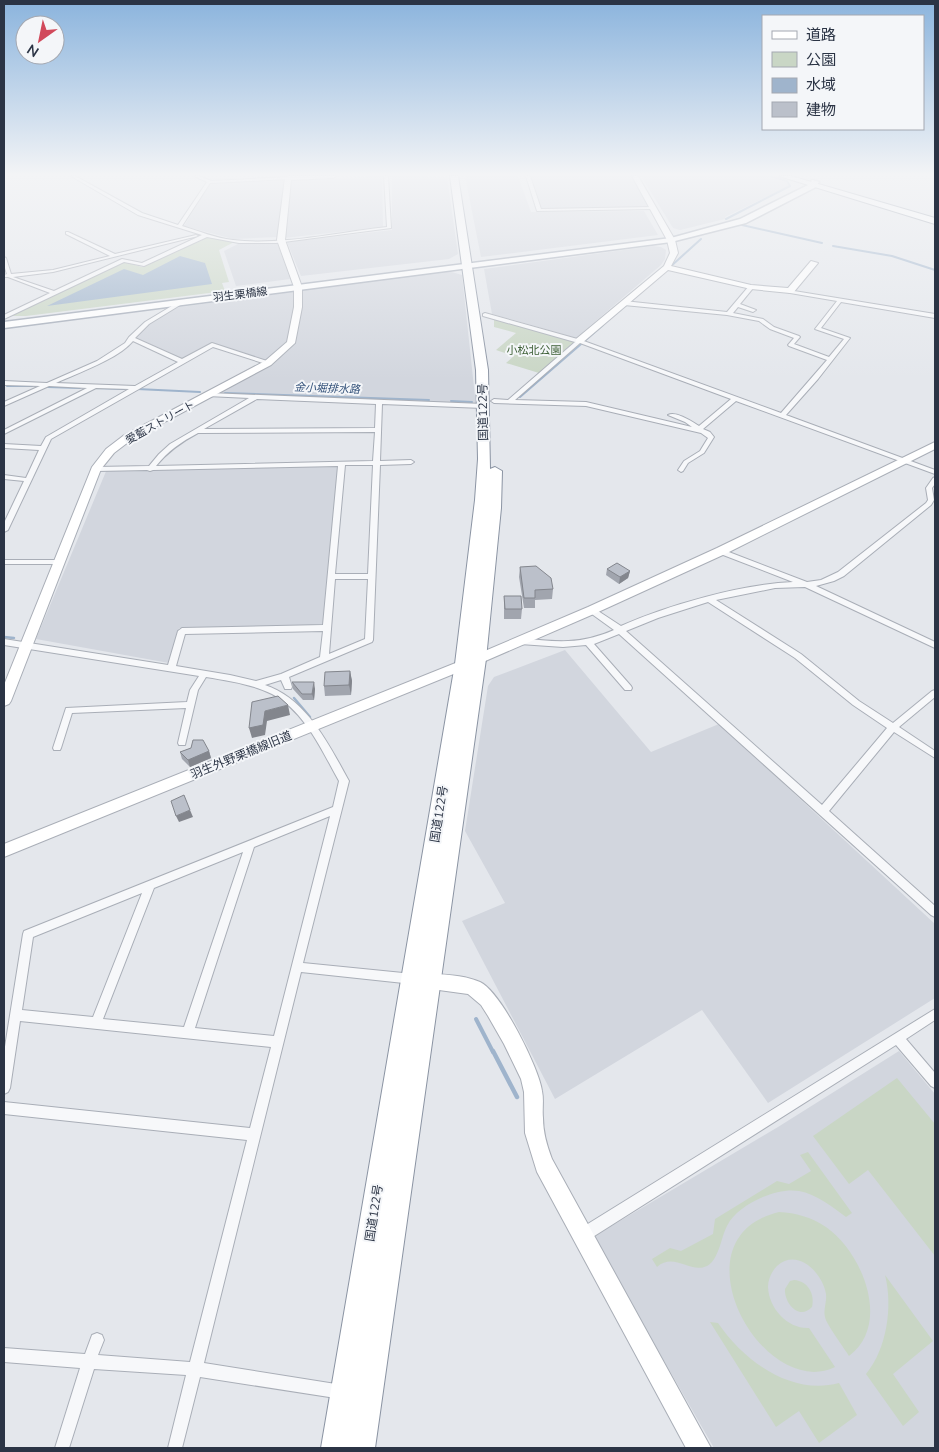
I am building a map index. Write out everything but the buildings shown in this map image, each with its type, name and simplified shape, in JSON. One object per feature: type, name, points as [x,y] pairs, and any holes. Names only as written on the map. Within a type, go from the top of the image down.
[{"type":"highway","name":"国道122号","points":[[360,1448],[421,981],[470,661],[488,403],[484,315],[467,244]]},
{"type":"highway","name":"国道122号","points":[[469,244],[482,370],[488,403]]},
{"type":"highway","name":"国道122号","points":[[336,1448],[421,981]]},
{"type":"main road","name":"羽生栗橋線","points":[[32,320],[624,244]]},
{"type":"main road","name":"羽生栗橋線","points":[[32,320],[182,302],[297,285]]},
{"type":"main road","points":[[4,323],[32,320]]},
{"type":"street","points":[[90,244],[114,256]]},
{"type":"street","points":[[7,276],[52,271],[165,244]]},
{"type":"street","points":[[4,316],[124,260],[142,266],[186,244]]},
{"type":"street","points":[[282,244],[297,285]]},
{"type":"street","points":[[510,401],[667,266],[674,254],[671,244]]},
{"type":"street","points":[[4,258],[7,276]]},
{"type":"street","points":[[790,291],[814,263]]},
{"type":"street","points":[[667,266],[750,287],[790,291],[935,316]]},
{"type":"street","points":[[7,276],[55,292]]},
{"type":"street","name":"愛藍ストリート","points":[[4,701],[96,469],[110,451],[127,438],[268,364],[291,343],[298,307],[297,285]]},
{"type":"street","points":[[725,314],[730,313],[750,287]]},
{"type":"street","points":[[782,416],[816,378],[847,338],[820,330],[818,327],[840,300]]},
{"type":"street","points":[[4,404],[99,362],[127,344],[147,323],[182,302]]},
{"type":"street","points":[[624,303],[725,314],[761,320],[772,328],[797,337],[791,345],[829,359]]},
{"type":"street","points":[[736,305],[753,310]]},
{"type":"street","points":[[484,315],[580,341],[935,472]]},
{"type":"street","points":[[131,338],[181,361]]},
{"type":"street","points":[[4,530],[8,513],[28,480],[48,438],[212,344],[268,364]]},
{"type":"street","points":[[4,383],[49,383],[136,388]]},
{"type":"street","points":[[4,432],[94,386]]},
{"type":"street","points":[[209,395],[379,403],[488,403],[510,401],[586,404],[708,433]]},
{"type":"street","points":[[150,469],[172,445],[255,398]]},
{"type":"street","points":[[700,428],[735,399]]},
{"type":"street","points":[[254,685],[284,676],[369,640],[379,403]]},
{"type":"street","points":[[670,415],[700,428],[711,437],[702,452],[686,462],[681,470]]},
{"type":"street","points":[[197,431],[378,430]]},
{"type":"street","name":"羽生外野栗橋線旧道","points":[[4,851],[311,727],[592,610],[721,551],[935,444]]},
{"type":"street","points":[[4,446],[43,448]]},
{"type":"street","points":[[96,469],[411,462]]},
{"type":"street","points":[[324,659],[342,463]]},
{"type":"street","points":[[4,477],[28,480]]},
{"type":"street","points":[[520,641],[562,645],[588,642],[619,629],[709,599],[752,589],[784,585],[810,586],[826,582],[841,574],[929,504],[933,497],[929,488],[935,479]]},
{"type":"street","points":[[721,551],[810,586],[935,645]]},
{"type":"street","points":[[4,562],[59,562]]},
{"type":"street","points":[[332,577],[372,576]]},
{"type":"street","points":[[709,599],[798,656],[856,703],[935,755]]},
{"type":"street","points":[[592,610],[619,629],[935,912]]},
{"type":"street","points":[[171,668],[182,631],[327,628]]},
{"type":"street","points":[[4,642],[204,674],[254,685],[278,693],[294,706],[311,727],[344,780],[174,1448]]},
{"type":"street","points":[[588,642],[628,688]]},
{"type":"street","points":[[182,743],[194,690],[204,674]]},
{"type":"street","points":[[284,676],[288,688]]},
{"type":"street","points":[[823,811],[892,728],[935,693]]},
{"type":"street","points":[[57,748],[69,710],[191,705]]},
{"type":"street","points":[[4,1088],[28,934],[337,809]]},
{"type":"street","points":[[188,1032],[250,844]]},
{"type":"street","points":[[96,1023],[150,884]]},
{"type":"street","points":[[297,966],[467,986],[479,992],[490,1004],[526,1069],[533,1090],[534,1134],[537,1148],[699,1448]]},
{"type":"street","points":[[583,1235],[935,1014]]},
{"type":"street","points":[[15,1015],[278,1042]]},
{"type":"street","points":[[898,1038],[935,1082]]},
{"type":"street","points":[[4,1108],[254,1135]]},
{"type":"street","points":[[62,1448],[88,1361],[97,1340]]},
{"type":"street","points":[[4,1354],[195,1369],[345,1392]]},
{"type":"shaded area","points":[[238,244],[278,244],[290,279],[236,286],[224,251]]},
{"type":"shaded area","points":[[288,244],[457,244],[458,254],[449,259],[301,276]]},
{"type":"shaded area","points":[[478,244],[588,244],[481,257]]},
{"type":"shaded area","points":[[653,246],[666,250],[665,259],[661,265],[576,338],[492,314],[484,269]]},
{"type":"shaded area","points":[[448,271],[462,275],[476,406],[209,395],[268,364],[212,345],[183,361],[131,338],[173,308]]},
{"type":"shaded area","points":[[342,464],[325,626],[179,628],[169,663],[36,639],[107,469]]},
{"type":"shaded area","points":[[565,650],[651,752],[719,724],[935,924],[935,998],[768,1103],[702,1010],[555,1099],[462,921],[505,903],[465,831],[488,686],[494,677]]},
{"type":"shaded area","points":[[899,1051],[935,1094],[935,1448],[714,1448],[593,1237],[778,1127]]},
{"type":"green space","points":[[190,244],[231,244],[219,250],[229,282],[222,283],[225,291],[26,316],[8,316],[124,262],[142,267]]},
{"type":"green space","name":"小松北公園","points":[[494,318],[575,341],[539,373],[506,363],[514,356],[496,350],[516,333],[494,327]]},
{"type":"green space","points":[[897,1078],[935,1124],[935,1256],[868,1170],[849,1184],[813,1136]]},
{"type":"green space","points":[[808,1152],[852,1213],[846,1217],[818,1198],[799,1191],[779,1192],[758,1199],[739,1211],[732,1218],[714,1259],[707,1266],[701,1268],[670,1262],[663,1263],[657,1267],[652,1259],[670,1248],[681,1251],[713,1234],[715,1219],[777,1181],[789,1184],[811,1171],[800,1155]]},
{"type":"green space","points":[[779,1212],[809,1218],[826,1227],[839,1238],[851,1253],[867,1289],[870,1308],[869,1326],[862,1342],[849,1356],[826,1320],[824,1312],[826,1294],[824,1286],[815,1271],[801,1261],[793,1260],[785,1261],[773,1270],[768,1287],[769,1295],[776,1310],[794,1325],[809,1328],[835,1367],[807,1371],[781,1361],[757,1340],[739,1312],[730,1282],[732,1252],[747,1228]]},
{"type":"green space","points":[[885,1275],[933,1341],[893,1374],[919,1412],[903,1426],[866,1374],[879,1352],[886,1327],[888,1300]]},
{"type":"green space","points":[[794,1280],[807,1286],[811,1293],[812,1307],[807,1311],[802,1312],[793,1309],[787,1300],[785,1289],[790,1281]]},
{"type":"green space","points":[[710,1322],[718,1323],[741,1350],[755,1362],[786,1380],[821,1386],[839,1383],[857,1415],[819,1443],[799,1411],[776,1427]]},
{"type":"water","points":[[180,256],[205,263],[212,284],[47,306],[124,269],[143,275]]},
{"type":"waterway","points":[[670,267],[696,244]]},
{"type":"waterway","points":[[833,246],[892,256],[935,270]]},
{"type":"waterway","points":[[520,397],[603,325]]},
{"type":"waterway","name":"金小堀排水路","points":[[7,386],[32,386]]},
{"type":"waterway","name":"金小堀排水路","points":[[48,387],[80,388]]},
{"type":"waterway","name":"金小堀排水路","points":[[96,388],[124,389]]},
{"type":"waterway","name":"金小堀排水路","points":[[137,389],[200,392]]},
{"type":"waterway","name":"金小堀排水路","points":[[225,393],[429,400]]},
{"type":"waterway","name":"金小堀排水路","points":[[451,401],[472,402]]},
{"type":"waterway","points":[[4,637],[14,638]]},
{"type":"waterway","points":[[294,698],[310,717]]},
{"type":"waterway","points":[[476,1019],[493,1052]]},
{"type":"waterway","points":[[493,1051],[517,1097]]}]
